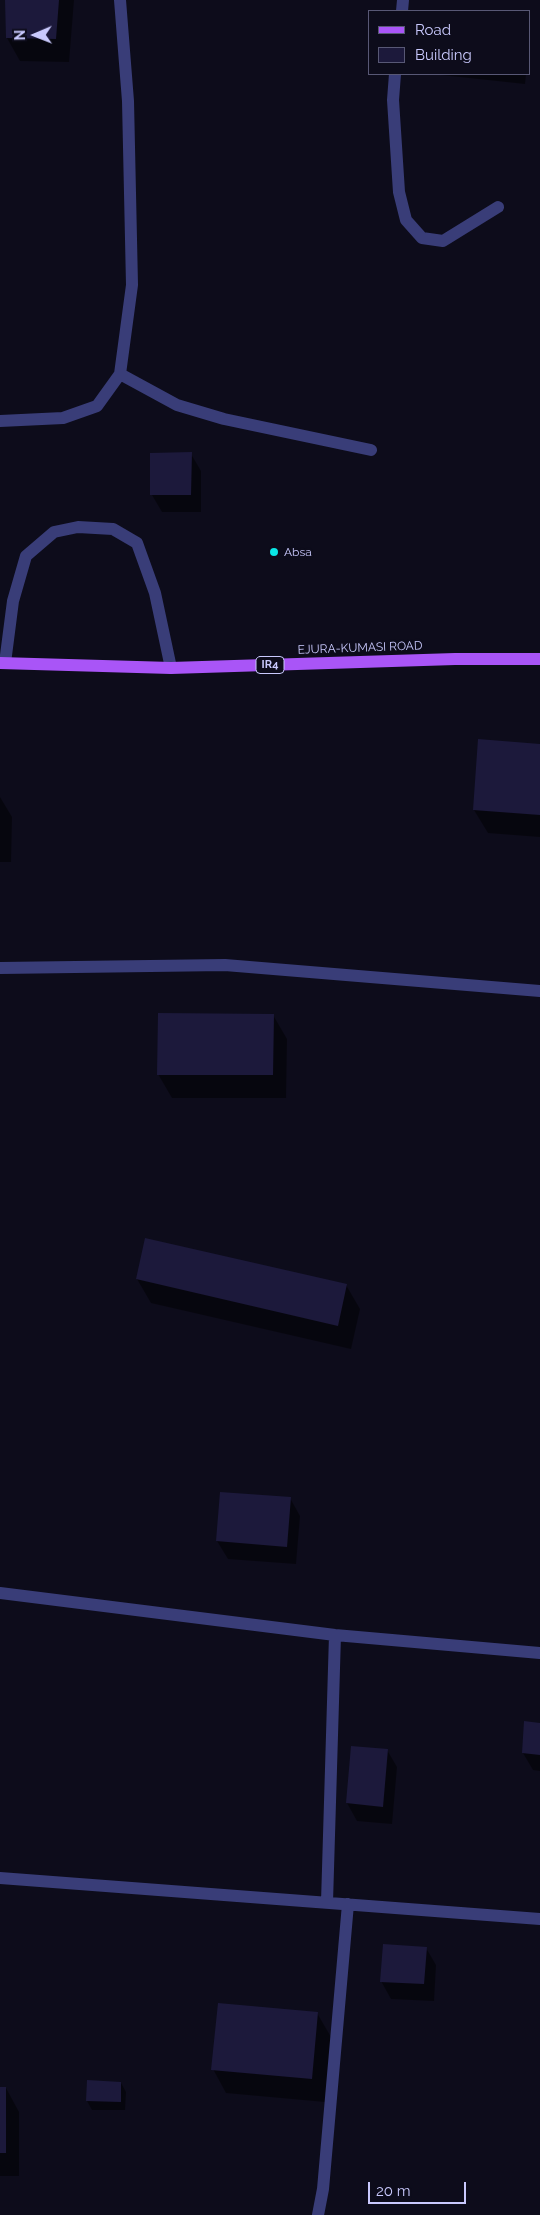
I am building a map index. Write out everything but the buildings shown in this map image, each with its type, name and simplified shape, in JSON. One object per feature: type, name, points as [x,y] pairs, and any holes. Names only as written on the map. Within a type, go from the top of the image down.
[{"type":"main road","name":"EJURA-KUMASI ROAD","points":[[2,663],[171,668],[455,659],[540,659]]},
{"type":"street","points":[[0,421],[62,418],[97,406],[120,374],[132,285],[128,101],[120,0]]},
{"type":"street","points":[[396,75],[393,100],[399,192],[406,220],[422,238],[443,241],[498,207]]},
{"type":"street","points":[[120,374],[178,405],[224,420],[371,450]]},
{"type":"street","points":[[2,663],[13,602],[26,556],[54,532],[78,527],[113,529],[137,543],[155,593],[171,668]]},
{"type":"street","points":[[0,968],[224,965],[540,992]]},
{"type":"street","points":[[0,1592],[335,1635],[540,1653]]},
{"type":"street","points":[[327,1902],[335,1635]]},
{"type":"street","points":[[0,1878],[540,1919]]},
{"type":"street","points":[[318,2215],[323,2189],[348,1904]]},
{"type":"place","name":"Absa","points":[[274,552]]}]
